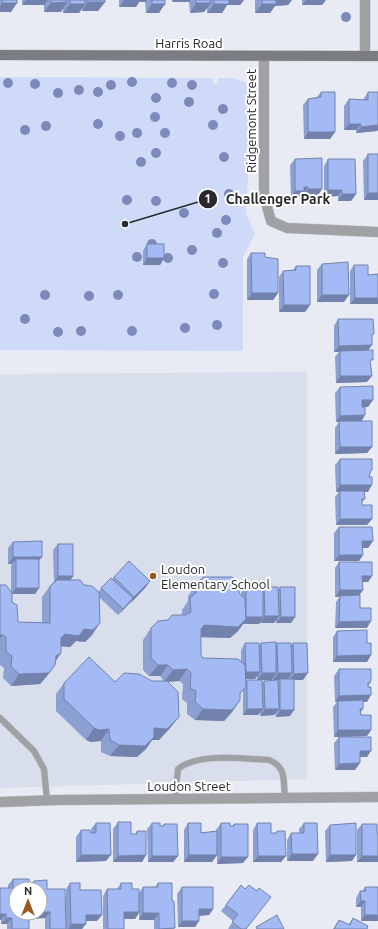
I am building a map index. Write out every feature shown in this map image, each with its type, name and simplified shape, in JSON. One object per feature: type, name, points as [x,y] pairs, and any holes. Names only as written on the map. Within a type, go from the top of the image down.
[{"type":"street","points":[[365,0],[365,56]]},
{"type":"street","name":"Harris Road","points":[[0,54],[378,56]]},
{"type":"street","name":"Ridgemont Street","points":[[264,56],[264,196],[271,221],[287,228],[378,232]]},
{"type":"street","name":"Loudon Street","points":[[0,802],[47,800],[378,797]]},
{"type":"lane","points":[[0,718],[34,751],[44,769],[47,800]]},
{"type":"lane","points":[[175,799],[178,769],[186,762],[200,759],[269,760],[277,763],[282,770],[285,798]]},
{"type":"shaded area","points":[[0,77],[212,78],[214,84],[217,84],[218,78],[232,78],[245,82],[249,90],[246,214],[255,234],[243,257],[243,351],[0,350]]},
{"type":"shaded area","name":"Loudon Elementary School","points":[[307,372],[307,779],[0,788],[0,374]]},
{"type":"building","points":[[2,0],[17,0],[17,3],[2,3]]},
{"type":"building","points":[[51,0],[67,0],[67,2],[51,3]]},
{"type":"building","points":[[70,0],[85,0],[85,4],[70,4]]},
{"type":"building","points":[[88,0],[105,0],[105,2],[88,2]]},
{"type":"building","points":[[152,0],[165,0],[165,4],[152,4]]},
{"type":"building","points":[[196,0],[211,0],[211,3],[196,3]]},
{"type":"building","points":[[214,0],[229,0],[229,4],[214,4]]},
{"type":"building","points":[[262,0],[276,0],[276,4],[262,4]]},
{"type":"building","points":[[321,92],[335,92],[335,132],[308,132],[308,99],[321,97]]},
{"type":"building","points":[[368,92],[378,92],[378,125],[361,127],[361,124],[349,124],[349,99],[368,100]]},
{"type":"building","points":[[368,154],[378,154],[378,193],[368,193]]},
{"type":"building","points":[[322,158],[322,189],[308,189],[308,187],[304,187],[304,191],[295,191],[295,159]]},
{"type":"building","points":[[328,159],[355,159],[356,194],[342,194],[342,190],[328,190]]},
{"type":"building","points":[[147,244],[164,244],[164,258],[147,258]]},
{"type":"building","points":[[251,253],[265,253],[265,257],[278,259],[278,293],[252,293]]},
{"type":"building","points":[[348,262],[349,295],[322,295],[322,264]]},
{"type":"building","points":[[354,265],[368,265],[368,275],[378,274],[378,298],[355,298]]},
{"type":"building","points":[[296,266],[310,266],[310,305],[284,305],[283,271],[296,270]]},
{"type":"building","points":[[338,319],[373,319],[374,334],[372,334],[372,345],[339,346]]},
{"type":"building","points":[[373,350],[373,360],[370,360],[372,376],[340,376],[340,351]]},
{"type":"building","points":[[373,386],[373,400],[362,400],[362,407],[365,407],[365,415],[340,416],[340,387]]},
{"type":"building","points":[[339,421],[372,421],[372,447],[340,447]]},
{"type":"building","points":[[340,459],[372,459],[372,470],[369,477],[372,477],[372,485],[340,485]]},
{"type":"building","points":[[340,491],[364,491],[365,499],[362,499],[362,505],[372,505],[372,519],[340,519]]},
{"type":"building","points":[[339,527],[372,527],[373,541],[362,541],[363,555],[339,555]]},
{"type":"building","points":[[42,541],[42,557],[13,557],[13,542]]},
{"type":"building","points":[[58,544],[73,544],[73,576],[58,576]]},
{"type":"building","points":[[16,559],[39,559],[39,588],[16,588]]},
{"type":"building","points":[[129,561],[150,581],[134,597],[114,577]]},
{"type":"building","points":[[339,562],[372,562],[372,576],[362,576],[363,590],[340,590]]},
{"type":"building","points":[[203,577],[232,577],[240,584],[239,593],[245,599],[246,619],[238,627],[204,625],[201,629],[201,655],[203,658],[238,659],[245,665],[246,687],[240,693],[240,700],[232,710],[203,709],[195,702],[196,691],[190,688],[191,673],[187,669],[173,670],[168,665],[158,665],[151,658],[151,628],[158,621],[168,620],[172,615],[186,615],[191,612],[190,598],[196,593],[196,585]]},
{"type":"building","points":[[111,578],[133,598],[123,609],[101,588]]},
{"type":"building","points":[[57,580],[80,580],[84,585],[92,586],[99,592],[100,623],[93,630],[84,629],[79,636],[65,634],[61,638],[61,653],[56,656],[55,665],[49,673],[19,674],[11,667],[12,656],[6,652],[6,637],[0,635],[0,585],[6,585],[12,593],[12,602],[17,605],[18,622],[50,623],[50,586]]},
{"type":"building","points":[[246,586],[263,586],[263,617],[246,617]]},
{"type":"building","points":[[264,587],[278,587],[279,616],[265,616]]},
{"type":"building","points":[[280,587],[295,587],[295,617],[281,617]]},
{"type":"building","points":[[360,595],[360,608],[371,608],[371,621],[339,622],[340,596]]},
{"type":"building","points":[[367,630],[367,643],[371,643],[371,655],[337,656],[337,631]]},
{"type":"building","points":[[276,642],[276,673],[262,673],[261,643]]},
{"type":"building","points":[[245,643],[259,643],[260,672],[246,672]]},
{"type":"building","points":[[277,643],[291,643],[292,673],[278,673]]},
{"type":"building","points":[[293,643],[307,643],[308,673],[294,674]]},
{"type":"building","points":[[89,657],[115,682],[124,673],[139,674],[152,681],[167,681],[178,692],[179,717],[167,729],[154,728],[154,737],[145,746],[119,745],[110,740],[109,729],[99,730],[94,728],[64,699],[64,683]]},
{"type":"building","points":[[339,669],[371,669],[371,680],[370,683],[368,683],[368,687],[371,687],[371,695],[339,696]]},
{"type":"building","points":[[280,679],[294,679],[294,710],[280,710]]},
{"type":"building","points":[[247,680],[262,680],[263,709],[247,709]]},
{"type":"building","points":[[278,680],[279,709],[265,709],[264,681]]},
{"type":"building","points":[[363,700],[363,709],[360,709],[361,715],[371,715],[371,730],[338,730],[338,701]]},
{"type":"building","points":[[339,737],[371,737],[371,751],[360,751],[360,763],[339,764]]},
{"type":"building","points":[[118,822],[131,822],[131,834],[137,834],[137,831],[146,831],[146,855],[118,856]]},
{"type":"building","points":[[96,823],[110,823],[111,855],[81,855],[81,830],[90,830],[90,833],[96,833]]},
{"type":"building","points":[[152,823],[160,823],[160,826],[164,826],[164,824],[177,824],[178,856],[152,856]]},
{"type":"building","points":[[188,823],[201,823],[201,833],[217,831],[217,855],[189,855]]},
{"type":"building","points":[[221,823],[230,823],[230,826],[234,826],[234,824],[248,824],[248,857],[221,857]]},
{"type":"building","points":[[257,823],[271,823],[271,833],[285,831],[286,856],[258,856]]},
{"type":"building","points":[[304,823],[317,823],[318,854],[292,854],[291,833],[304,833]]},
{"type":"building","points":[[356,823],[356,855],[330,855],[330,825]]},
{"type":"building","points":[[362,824],[377,824],[378,856],[362,856]]},
{"type":"building","points":[[13,879],[29,879],[29,881],[13,881]]},
{"type":"building","points":[[70,883],[80,883],[80,890],[101,890],[102,915],[86,915],[86,924],[71,924]]},
{"type":"building","points":[[121,883],[132,883],[132,889],[139,889],[139,912],[124,912],[124,929],[108,929],[107,889],[121,889]]},
{"type":"building","points":[[158,883],[172,883],[175,928],[159,929],[159,913],[143,913],[143,887],[158,887]]},
{"type":"building","points":[[241,885],[245,889],[249,885],[257,891],[259,888],[271,897],[246,929],[241,929],[232,922],[238,914],[226,905]]},
{"type":"building","points":[[182,887],[213,887],[213,909],[199,909],[199,921],[182,921]]},
{"type":"building","points":[[365,887],[378,887],[378,915],[365,915],[365,901],[361,901],[360,891],[366,891]]},
{"type":"building","points":[[0,888],[8,888],[8,918],[6,918],[6,914],[0,914]]},
{"type":"building","points":[[48,889],[65,889],[66,929],[50,929],[50,912],[48,912]]},
{"type":"building","points":[[277,915],[284,929],[257,929],[256,927]]},
{"type":"building","points":[[353,918],[368,926],[367,929],[334,929],[339,920],[350,925]]},
{"type":"building","points":[[12,921],[29,921],[29,929],[12,929]]},
{"type":"place","name":"Challenger Park","points":[[125,224]]},
{"type":"place","name":"Loudon Elementary School","points":[[153,576]]}]
